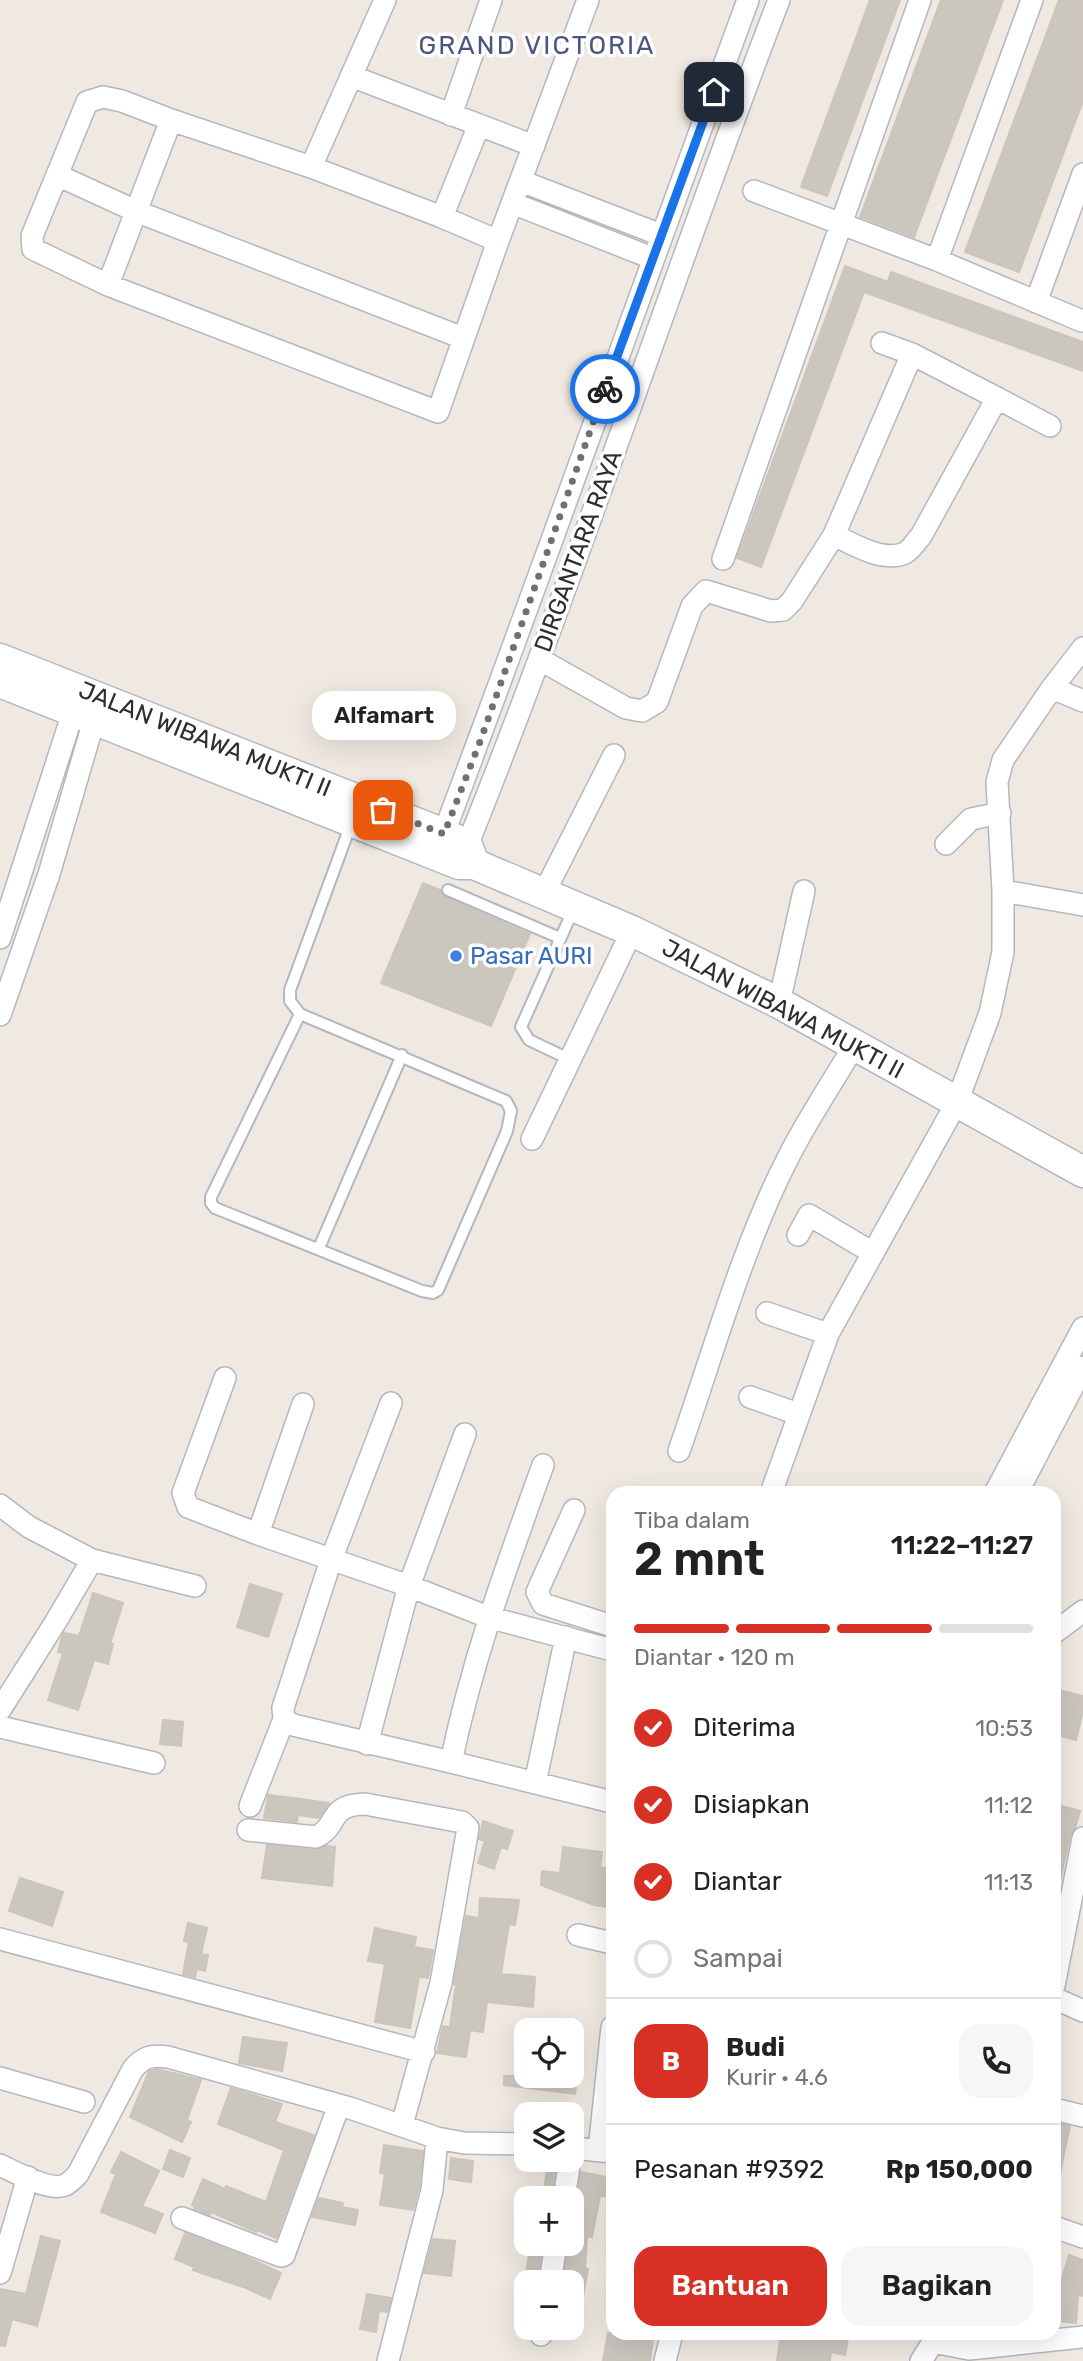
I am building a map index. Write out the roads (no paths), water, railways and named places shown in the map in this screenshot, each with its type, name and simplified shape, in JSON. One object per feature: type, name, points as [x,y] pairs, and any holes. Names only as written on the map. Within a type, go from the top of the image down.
[{"type":"main road","name":"JALAN WIBAWA MUKTI II","points":[[0,659],[88,704],[358,811],[455,858],[575,905],[632,931],[779,1003],[1083,1172]]},
{"type":"main road","name":"JALAN WIBAWA MUKTI II","points":[[0,682],[88,704]]},
{"type":"street","points":[[311,167],[385,0]]},
{"type":"street","points":[[450,115],[491,0]]},
{"type":"street","name":"DIRGANTARA RAYA","points":[[455,858],[481,739],[652,258],[748,0]]},
{"type":"street","name":"DIRGANTARA RAYA","points":[[455,858],[504,749],[538,659],[740,100],[779,0]]},
{"type":"street","points":[[723,559],[920,0]]},
{"type":"street","points":[[937,260],[1032,0]]},
{"type":"street","points":[[498,241],[311,167],[122,101],[103,97],[87,103],[32,236],[33,249],[108,285],[438,411],[584,1]]},
{"type":"street","points":[[351,76],[534,146]]},
{"type":"street","points":[[714,92],[740,100]]},
{"type":"street","points":[[108,285],[171,120]]},
{"type":"street","points":[[442,217],[479,125]]},
{"type":"street","points":[[1036,302],[1083,174]]},
{"type":"street","points":[[57,175],[138,212],[463,338]]},
{"type":"street","points":[[521,181],[661,235]]},
{"type":"street","points":[[754,191],[937,260],[1082,321]]},
{"type":"street","points":[[512,204],[652,258]]},
{"type":"street","points":[[882,343],[912,354],[1050,426]]},
{"type":"street","points":[[538,659],[626,708],[642,711],[657,702],[692,606],[706,591],[771,611],[783,610],[792,601],[834,535],[912,354]]},
{"type":"street","points":[[617,356],[646,366]]},
{"type":"street","points":[[834,535],[856,546],[889,556],[906,552],[921,536],[997,398]]},
{"type":"street","points":[[773,1486],[828,1334],[957,1102],[990,1013],[1003,952],[1003,891],[997,782],[1003,760],[1083,648]]},
{"type":"street","points":[[1052,688],[1083,701]]},
{"type":"street","points":[[0,939],[88,704]]},
{"type":"street","points":[[0,1015],[8,967],[49,874],[88,704]]},
{"type":"street","points":[[481,739],[504,749]]},
{"type":"street","points":[[544,893],[614,755]]},
{"type":"street","points":[[946,844],[971,819],[1000,813]]},
{"type":"street","points":[[779,1003],[804,891]]},
{"type":"street","points":[[1003,891],[1083,905]]},
{"type":"street","points":[[532,1139],[632,931]]},
{"type":"street","points":[[679,1451],[768,1202],[790,1154],[855,1044]]},
{"type":"street","points":[[797,1235],[813,1207],[873,1253]]},
{"type":"street","points":[[767,1313],[828,1334]]},
{"type":"street","points":[[1020,1486],[1083,1328]]},
{"type":"street","points":[[1000,1486],[1050,1410],[1083,1367]]},
{"type":"street","points":[[225,1378],[183,1493],[188,1507],[488,1617],[606,1648]]},
{"type":"street","points":[[750,1397],[798,1414]]},
{"type":"street","points":[[250,1806],[284,1719],[283,1708],[331,1560],[391,1402]]},
{"type":"street","points":[[258,1534],[303,1404]]},
{"type":"street","points":[[367,1744],[409,1586],[465,1434]]},
{"type":"street","points":[[451,1762],[463,1703],[488,1617],[543,1465]]},
{"type":"street","points":[[0,1505],[29,1527],[92,1560],[195,1586]]},
{"type":"street","points":[[574,1510],[537,1592],[543,1604],[606,1624]]},
{"type":"street","points":[[0,1710],[92,1560]]},
{"type":"street","points":[[1061,1628],[1083,1611]]},
{"type":"street","points":[[535,1783],[566,1637]]},
{"type":"street","points":[[284,1719],[293,1725],[367,1744],[606,1801]]},
{"type":"street","points":[[0,1727],[154,1763]]},
{"type":"street","points":[[248,1830],[316,1837],[324,1833],[336,1813],[354,1804],[414,1813],[466,1825],[468,1834],[441,1983],[402,2124]]},
{"type":"street","points":[[1061,1957],[1079,1884],[1083,1838]]},
{"type":"street","points":[[578,1936],[606,1942]]},
{"type":"street","points":[[0,1939],[424,2052]]},
{"type":"street","points":[[1061,2001],[1083,2011]]},
{"type":"street","points":[[0,2165],[44,2185],[67,2185],[78,2174],[134,2069],[141,2059],[153,2056],[168,2057],[339,2105],[437,2138],[464,2143],[514,2144]]},
{"type":"street","points":[[0,2078],[84,2102]]},
{"type":"street","points":[[183,2218],[284,2255],[339,2105]]},
{"type":"street","points":[[1061,2111],[1083,2116]]},
{"type":"street","points":[[388,2361],[432,2190],[437,2138]]},
{"type":"street","points":[[584,2149],[606,2151]]},
{"type":"street","points":[[0,2273],[28,2177]]},
{"type":"street","points":[[1061,2229],[1083,2237]]},
{"type":"street","points":[[1061,2338],[1083,2337]]},
{"type":"street","points":[[665,2361],[670,2340]]},
{"type":"street","points":[[921,2361],[933,2342],[969,2349],[998,2340]]},
{"type":"lane","points":[[300,1014],[211,1197],[211,1203],[215,1208],[422,1291],[433,1293],[438,1290],[502,1143],[511,1111],[506,1101],[300,1014],[290,1001],[290,990],[358,811]]},
{"type":"lane","points":[[455,858],[560,938]]},
{"type":"lane","points":[[569,1059],[529,1040],[521,1027],[575,905]]},
{"type":"lane","points":[[319,1248],[402,1055]]},
{"type":"place","name":"Alfamart","points":[[383,810]]},
{"type":"place","name":"Pasar AURI","points":[[456,956]]},
{"type":"district","name":"GRAND VICTORIA","points":[[537,45]]}]
